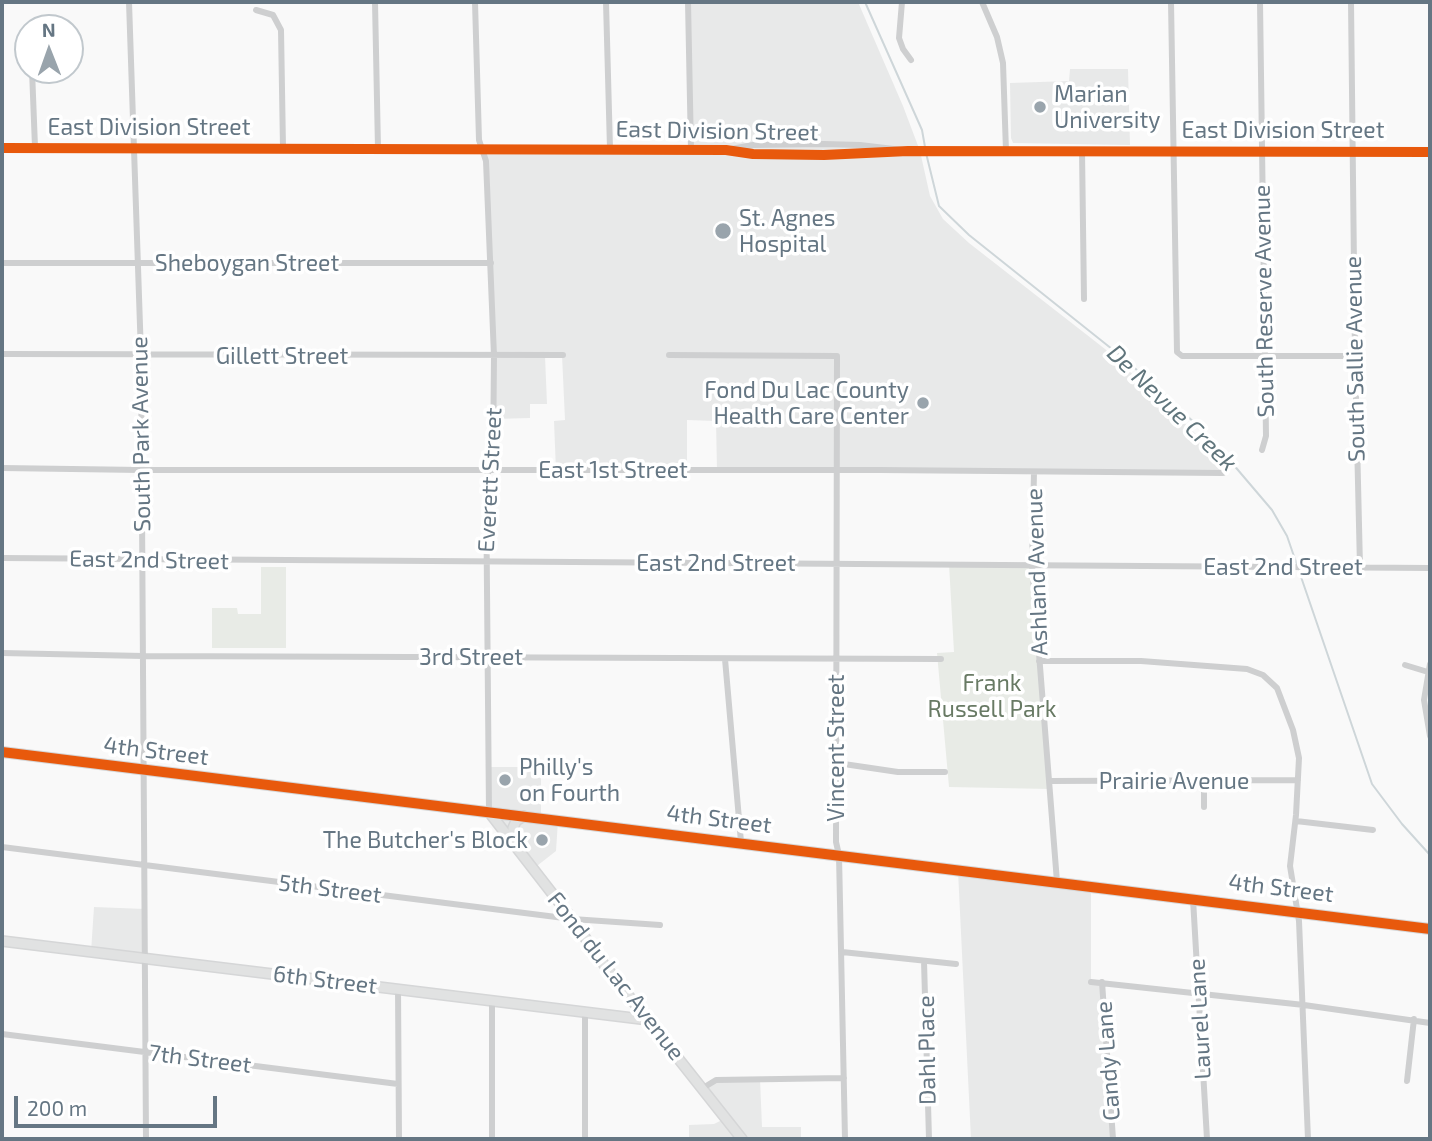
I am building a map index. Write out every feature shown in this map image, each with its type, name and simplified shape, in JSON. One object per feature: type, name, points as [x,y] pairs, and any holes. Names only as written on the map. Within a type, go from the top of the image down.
[{"type":"street","name":"South Park Avenue","points":[[129,2],[141,355],[146,1139]]},
{"type":"street","points":[[374,2],[378,149]]},
{"type":"street","name":"Everett Street","points":[[475,2],[479,140],[486,161],[494,356],[493,461],[486,478],[489,812]]},
{"type":"street","points":[[606,2],[610,149]]},
{"type":"street","points":[[688,2],[691,150]]},
{"type":"street","points":[[902,2],[899,38],[911,60]]},
{"type":"street","points":[[982,2],[997,37],[1003,63],[1006,151]]},
{"type":"street","points":[[1171,2],[1175,338],[1178,353],[1182,356],[1354,356]]},
{"type":"street","name":"South Reserve Avenue","points":[[1261,2],[1266,436],[1262,450]]},
{"type":"street","name":"South Sallie Avenue","points":[[1351,2],[1354,356],[1360,567]]},
{"type":"street","points":[[256,9],[273,15],[281,30],[283,149]]},
{"type":"street","points":[[33,84],[35,147]]},
{"type":"street","name":"East Division Street","points":[[2,148],[726,150],[753,145],[836,144],[908,151],[1430,152]]},
{"type":"street","points":[[1083,151],[1084,299]]},
{"type":"street","name":"Sheboygan Street","points":[[2,264],[491,262]]},
{"type":"street","name":"Gillett Street","points":[[2,354],[563,355]]},
{"type":"street","name":"Vincent Street","points":[[669,355],[837,356],[836,842],[839,855],[842,952],[845,1139]]},
{"type":"street","name":"East 1st Street","points":[[2,468],[1223,473]]},
{"type":"street","name":"Ashland Avenue","points":[[1034,472],[1032,565],[1057,882]]},
{"type":"street","name":"East 2nd Street","points":[[2,558],[1430,568]]},
{"type":"street","name":"3rd Street","points":[[2,653],[941,659]]},
{"type":"street","points":[[726,659],[741,842]]},
{"type":"street","points":[[1040,661],[1141,661],[1247,669],[1260,673],[1277,688],[1293,730],[1298,752],[1296,821],[1290,866],[1298,911],[1308,1139]]},
{"type":"street","points":[[1430,664],[1424,708],[1430,736]]},
{"type":"street","points":[[1405,666],[1428,672]]},
{"type":"street","name":"4th Street","points":[[2,752],[144,772],[741,842],[1430,929]]},
{"type":"street","points":[[836,763],[898,772],[945,772]]},
{"type":"street","name":"Prairie Avenue","points":[[1049,781],[1298,780]]},
{"type":"street","points":[[1203,781],[1204,807]]},
{"type":"street","name":"Fond du Lac Avenue","points":[[489,812],[605,966],[742,1139]]},
{"type":"street","points":[[515,846],[513,828],[524,816]]},
{"type":"street","points":[[1296,821],[1373,830]]},
{"type":"street","name":"5th Street","points":[[2,847],[572,919],[660,925]]},
{"type":"street","name":"Laurel Lane","points":[[1193,899],[1207,1139]]},
{"type":"street","name":"6th Street","points":[[2,941],[649,1020]]},
{"type":"street","points":[[842,952],[956,964]]},
{"type":"street","name":"Dahl Place","points":[[924,961],[929,1139]]},
{"type":"street","points":[[1091,982],[1304,1005],[1430,1023]]},
{"type":"street","name":"Candy Lane","points":[[1102,982],[1113,1139]]},
{"type":"street","points":[[398,988],[399,1139]]},
{"type":"street","points":[[492,1001],[492,1139]]},
{"type":"street","points":[[585,1013],[585,1139]]},
{"type":"street","points":[[1407,1081],[1414,1019]]},
{"type":"street","name":"7th Street","points":[[2,1034],[398,1084]]},
{"type":"street","points":[[703,1088],[716,1080],[844,1078]]},
{"type":"shaded area","name":"St. Agnes Hospital","points":[[688,2],[858,2],[903,106],[920,151],[930,196],[943,219],[969,243],[1105,349],[1176,414],[1231,470],[1223,473],[717,470],[716,421],[687,420],[687,470],[556,471],[554,421],[565,420],[562,355],[545,356],[547,404],[530,404],[530,418],[494,419],[486,161],[482,149],[690,150]]},
{"type":"shaded area","points":[[1070,69],[1128,69],[1130,145],[1013,143],[1010,83],[1069,81]]},
{"type":"shaded area","points":[[488,767],[541,767],[541,818],[558,821],[556,851],[533,869],[489,812]]},
{"type":"shaded area","points":[[958,871],[1091,886],[1091,981],[1102,982],[1113,1139],[971,1139]]},
{"type":"shaded area","points":[[94,907],[145,909],[146,959],[91,952]]},
{"type":"shaded area","points":[[760,1079],[762,1127],[801,1127],[801,1139],[689,1139],[689,1125],[714,1124],[726,1118],[703,1088],[713,1081]]},
{"type":"green space","name":"Frank Russell Park","points":[[949,564],[1032,565],[1050,789],[949,787],[937,653],[954,652]]},
{"type":"green space","points":[[261,567],[286,567],[286,648],[212,648],[212,608],[237,608],[238,614],[261,614]]},
{"type":"waterway","name":"De Nevue Creek","points":[[865,2],[922,130],[925,147]]},
{"type":"waterway","name":"De Nevue Creek","points":[[926,153],[939,206],[969,235],[1127,361],[1209,436],[1272,510],[1287,536],[1297,565]]},
{"type":"waterway","name":"De Nevue Creek","points":[[1299,571],[1372,784],[1430,855]]},
{"type":"cycle path","points":[[2,148],[726,150],[753,154],[824,155],[908,151],[1430,152]]},
{"type":"cycle path","points":[[2,752],[1430,929]]},
{"type":"place","name":"Marian University","points":[[1040,107]]},
{"type":"place","name":"St. Agnes Hospital","points":[[723,231]]},
{"type":"place","name":"Fond Du Lac County Health Care Center","points":[[923,403]]},
{"type":"place","name":"Philly's on Fourth","points":[[505,780]]},
{"type":"place","name":"The Butcher's Block","points":[[542,840]]}]
